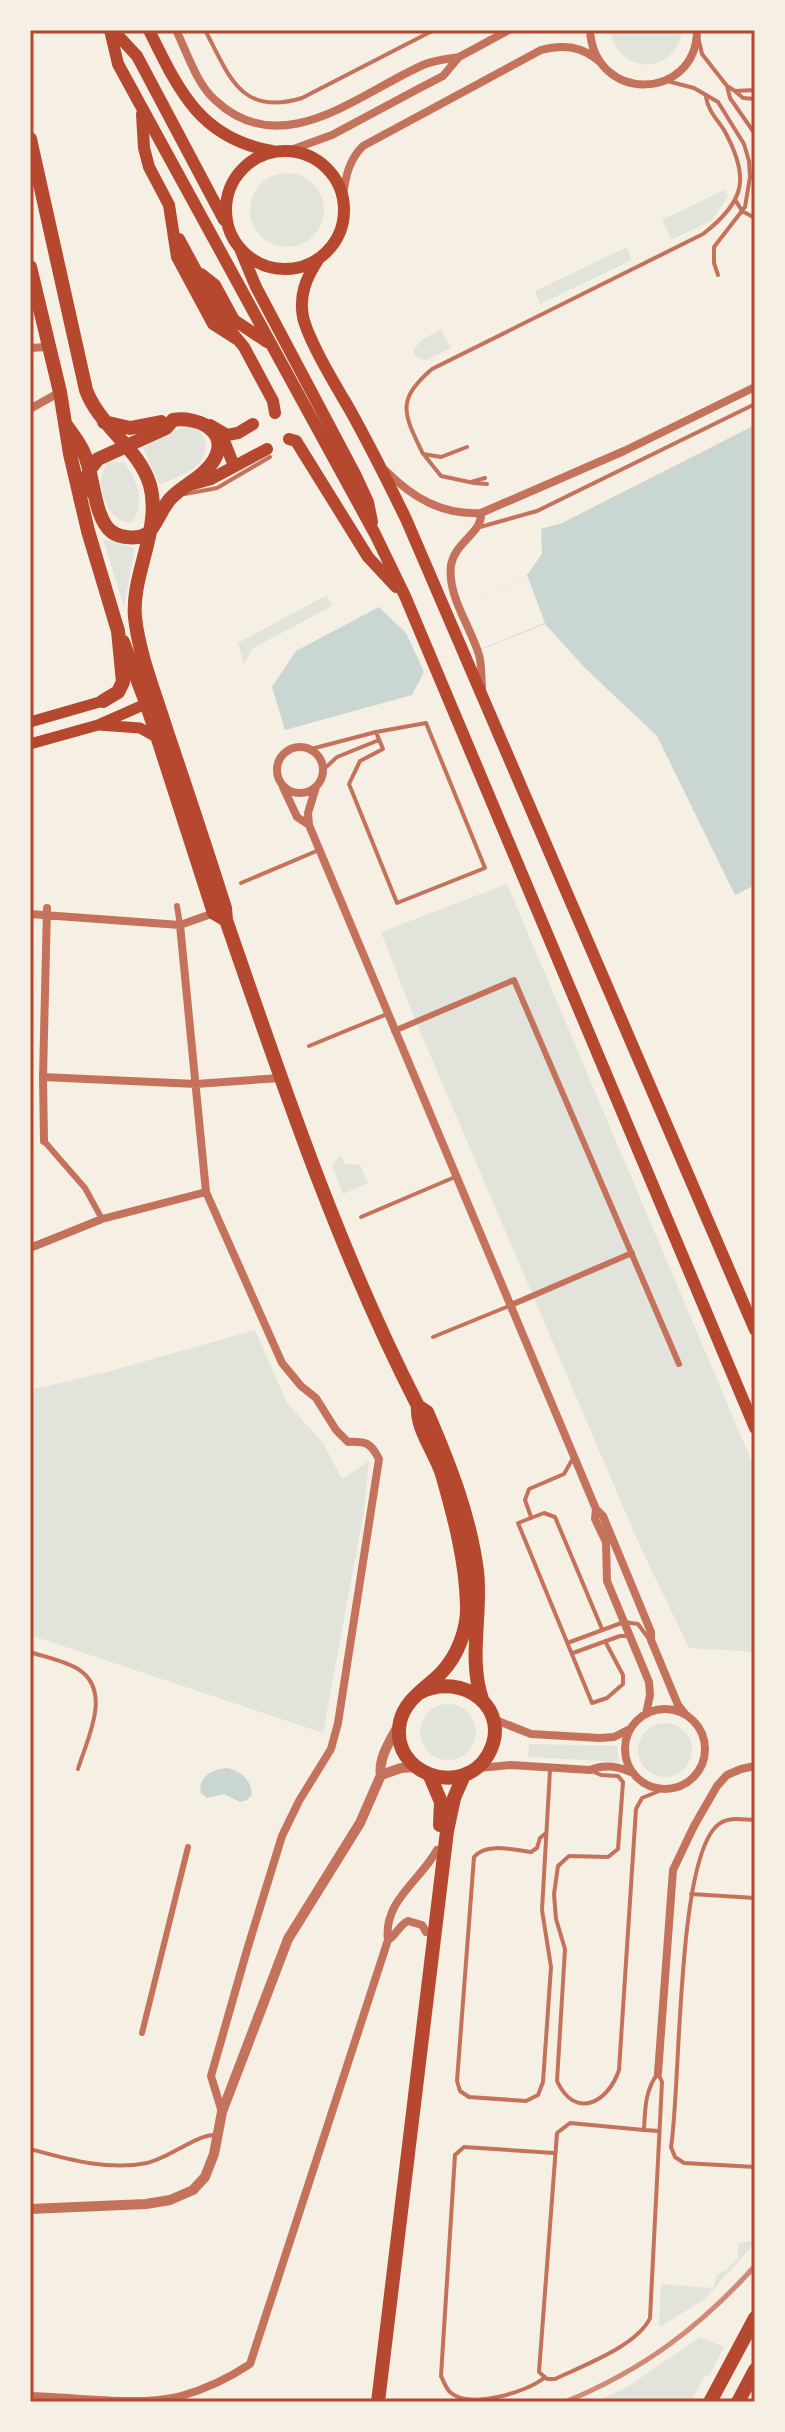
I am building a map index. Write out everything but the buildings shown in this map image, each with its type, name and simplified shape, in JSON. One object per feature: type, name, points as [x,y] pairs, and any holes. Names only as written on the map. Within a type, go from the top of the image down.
[{"type":"highway","points":[[30,139],[86,390],[92,406],[139,464],[150,488],[153,505],[135,614],[140,644],[154,690],[225,908],[220,916]]},
{"type":"highway","points":[[30,268],[60,392],[80,498],[118,631],[123,682],[118,692],[103,701]]},
{"type":"highway","points":[[66,425],[83,450],[99,508],[109,529],[122,536],[135,537],[148,532],[168,501],[207,469],[217,452],[215,436],[211,429],[195,419],[130,428],[104,422]]},
{"type":"highway","points":[[80,498],[90,469],[98,459],[166,428],[173,420]]},
{"type":"highway","points":[[118,631],[128,651],[220,916],[335,1227],[418,1406],[418,1417],[441,1472],[455,1524],[468,1609],[465,1630],[445,1670],[410,1701],[400,1721],[400,1741],[408,1759],[430,1776],[453,1778],[469,1773]]},
{"type":"highway","points":[[368,2402],[378,2359],[447,1831],[454,1798],[469,1773],[489,1753],[494,1731],[475,1676],[479,1619],[472,1543],[450,1469],[427,1412],[418,1406]]},
{"type":"highway","points":[[419,1693],[451,1684],[482,1699]]},
{"type":"highway","points":[[378,2402],[378,2359],[441,1802],[430,1776]]},
{"type":"highway","points":[[710,2402],[755,2318]]},
{"type":"highway","points":[[738,2402],[755,2370]]},
{"type":"main road","points":[[112,30],[118,64],[375,534],[405,596],[755,1428]]},
{"type":"main road","points":[[112,30],[137,56],[240,248],[256,287],[355,474],[368,502],[375,534]]},
{"type":"main road","points":[[149,30],[190,104],[215,130],[256,148],[300,153],[322,164],[338,183],[345,207],[341,231],[336,242],[306,278],[303,317],[326,367],[378,462],[482,692],[755,1330]]},
{"type":"main road","points":[[142,110],[143,140],[149,167],[169,205],[177,257],[213,324],[238,340]]},
{"type":"main road","points":[[228,226],[227,202],[235,179],[252,161],[282,152]]},
{"type":"main road","points":[[175,232],[229,331],[244,347],[273,401],[275,413]]},
{"type":"main road","points":[[240,248],[259,264],[283,270],[318,260]]},
{"type":"main road","points":[[195,269],[215,285],[234,320],[269,344]]},
{"type":"main road","points":[[195,419],[221,433],[235,434],[253,424]]},
{"type":"main road","points":[[221,433],[237,471]]},
{"type":"main road","points":[[295,445],[368,557],[405,596]]},
{"type":"main road","points":[[187,485],[237,471],[268,453]]},
{"type":"main road","points":[[30,744],[98,725],[147,705],[152,700],[154,690]]},
{"type":"main road","points":[[30,722],[103,701]]},
{"type":"main road","points":[[98,725],[140,728],[158,738]]},
{"type":"street","points":[[176,30],[214,100],[258,125],[279,128],[299,125],[331,112],[426,63],[459,57],[509,30]]},
{"type":"street","points":[[590,30],[594,52],[608,71],[628,83],[652,84],[664,81],[686,64],[695,47],[697,32]]},
{"type":"street","points":[[343,195],[347,172],[354,155],[363,146],[541,50],[579,48],[600,62]]},
{"type":"street","points":[[282,152],[332,135],[443,76],[459,57]]},
{"type":"street","points":[[30,348],[48,347]]},
{"type":"street","points":[[378,462],[400,485],[426,503],[465,513],[481,513],[624,451],[755,387]]},
{"type":"street","points":[[30,408],[60,392]]},
{"type":"street","points":[[481,513],[482,521],[478,528],[456,549],[450,576],[480,658],[482,692]]},
{"type":"street","points":[[309,825],[297,817],[276,772],[281,756],[295,747],[311,749],[322,761],[323,777],[316,787],[308,813],[309,825],[596,1509],[603,1516],[678,1705],[694,1722],[704,1740],[703,1761],[692,1778],[684,1784],[664,1789],[644,1783],[620,1768],[599,1766],[590,1770],[494,1765],[469,1773]]},
{"type":"street","points":[[282,786],[297,794],[316,787]]},
{"type":"street","points":[[177,906],[206,1192],[282,1363],[316,1398],[336,1430],[348,1442],[364,1441],[372,1446],[379,1459],[338,1723],[331,1749],[282,1836],[251,1937],[211,2076],[222,2112]]},
{"type":"street","points":[[30,914],[47,911],[180,925],[220,916]]},
{"type":"street","points":[[47,911],[44,1141],[85,1188],[102,1219]]},
{"type":"street","points":[[394,1031],[514,980],[679,1364]]},
{"type":"street","points":[[43,1077],[196,1084],[280,1078]]},
{"type":"street","points":[[30,1248],[102,1219],[206,1192]]},
{"type":"street","points":[[511,1305],[632,1253]]},
{"type":"street","points":[[596,1509],[595,1519],[606,1542],[607,1581],[649,1682],[646,1714]]},
{"type":"street","points":[[492,1719],[531,1734],[600,1738],[614,1737],[631,1728],[646,1714],[666,1709],[686,1715]]},
{"type":"street","points":[[30,2209],[146,2204],[183,2196],[205,2177],[211,2167],[222,2112],[288,1939],[360,1823],[400,1721]]},
{"type":"street","points":[[631,1728],[625,1748],[633,1774]]},
{"type":"street","points":[[658,2073],[673,1870],[717,1786],[727,1775],[755,1766]]},
{"type":"street","points":[[381,1775],[415,1767]]},
{"type":"street","points":[[142,2033],[188,1847]]},
{"type":"street","points":[[30,2396],[148,2400],[180,2396],[228,2378],[250,2364],[388,1940],[387,1933],[397,1901],[437,1850]]},
{"type":"street","points":[[388,1940],[408,1921],[422,1925],[426,1932]]},
{"type":"lane","points":[[205,30],[236,86],[250,97],[267,103],[285,103],[302,98],[434,30]]},
{"type":"lane","points":[[697,32],[702,54],[727,86],[743,98],[755,99]]},
{"type":"lane","points":[[664,81],[679,83],[718,102],[747,152],[749,194],[742,211],[717,239],[714,263],[718,275]]},
{"type":"lane","points":[[727,86],[730,98],[755,134]]},
{"type":"lane","points":[[735,91],[755,90]]},
{"type":"lane","points":[[486,481],[469,482],[441,476],[423,454],[406,409],[410,392],[432,369],[703,234],[718,222],[736,201],[741,188],[738,161],[722,127],[708,108],[706,97]]},
{"type":"lane","points":[[736,201],[742,211],[755,218]]},
{"type":"lane","points":[[478,528],[537,511],[755,404]]},
{"type":"lane","points":[[423,454],[441,457],[467,447]]},
{"type":"lane","points":[[168,501],[188,493],[217,488],[237,471]]},
{"type":"lane","points":[[311,749],[353,737],[376,732],[426,723],[485,868],[397,903],[349,784],[360,761],[383,749],[376,732]]},
{"type":"lane","points":[[324,769],[337,757],[379,740]]},
{"type":"lane","points":[[241,883],[319,850]]},
{"type":"lane","points":[[309,1046],[387,1014]]},
{"type":"lane","points":[[361,1217],[456,1176]]},
{"type":"lane","points":[[433,1337],[511,1305]]},
{"type":"lane","points":[[531,1517],[525,1500],[529,1489],[564,1474],[573,1453]]},
{"type":"lane","points":[[602,1629],[557,1520],[548,1513],[518,1523],[592,1703],[620,1689],[623,1680],[614,1654],[605,1641]]},
{"type":"lane","points":[[568,1642],[624,1622],[638,1624],[651,1640]]},
{"type":"lane","points":[[573,1653],[620,1636],[631,1637]]},
{"type":"lane","points":[[30,1652],[76,1668],[93,1685],[96,1709],[78,1769]]},
{"type":"lane","points":[[546,1833],[531,1852],[487,1849],[474,1857],[457,2081],[460,2091],[469,2097],[526,2101],[538,2095],[541,2089],[551,1967],[542,1910],[551,1767]]},
{"type":"lane","points":[[590,1770],[601,1775],[618,1776],[623,1784],[619,1845],[615,1853],[603,1858],[569,1856],[561,1862],[557,1871],[554,1894],[556,1919],[565,1949],[557,2081],[561,2090],[576,2101],[595,2101],[604,2097],[611,2090],[619,2070],[636,1809],[642,1798],[664,1789]]},
{"type":"lane","points":[[755,1820],[731,1819],[714,1829],[694,1876],[687,1920],[672,2152],[684,2163],[755,2167]]},
{"type":"lane","points":[[691,1894],[755,1898]]},
{"type":"lane","points":[[644,2130],[646,2098],[658,2073]]},
{"type":"lane","points":[[554,2153],[464,2147],[455,2155],[441,2376],[452,2393],[461,2398],[476,2400],[533,2386],[544,2378],[555,2379],[604,2355],[646,2327],[651,2309],[662,2082],[658,2073]]},
{"type":"lane","points":[[544,2378],[539,2372],[557,2133],[570,2123],[659,2131]]},
{"type":"lane","points":[[30,2149],[78,2162],[114,2165],[147,2163],[177,2152],[207,2135],[218,2135]]},
{"type":"shaded area","points":[[610,30],[682,30],[678,45],[669,56],[647,64],[624,56],[615,45]]},
{"type":"shaded area","points":[[280,173],[294,173],[308,179],[318,189],[324,210],[318,231],[308,241],[294,247],[280,247],[266,241],[256,231],[250,217],[250,203],[256,189],[266,179]]},
{"type":"shaded area","points":[[724,190],[728,197],[712,220],[671,240],[662,220]]},
{"type":"shaded area","points":[[627,247],[632,260],[540,304],[535,291]]},
{"type":"shaded area","points":[[441,329],[451,348],[426,360],[415,356],[413,350],[422,340]]},
{"type":"shaded area","points":[[755,425],[755,885],[735,895],[657,736],[585,668],[545,624],[424,672],[412,695],[285,730],[272,687],[296,651],[379,607],[408,635],[527,575],[542,554],[541,529],[562,523]]},
{"type":"shaded area","points":[[189,426],[200,432],[205,440],[202,459],[190,470],[160,485],[143,448],[160,436]]},
{"type":"shaded area","points":[[107,463],[125,463],[136,485],[139,506],[133,522],[120,520],[114,515],[103,496],[102,474]]},
{"type":"shaded area","points":[[103,539],[135,548],[124,607]]},
{"type":"shaded area","points":[[327,595],[332,606],[253,648],[244,664],[238,643]]},
{"type":"shaded area","points":[[507,884],[755,1469],[755,1652],[689,1648],[639,1544],[416,1022],[381,932]]},
{"type":"shaded area","points":[[340,1155],[345,1164],[360,1165],[368,1183],[343,1194],[332,1165]]},
{"type":"shaded area","points":[[255,1330],[287,1403],[323,1443],[342,1479],[369,1461],[364,1511],[323,1733],[30,1635],[30,1390]]},
{"type":"shaded area","points":[[448,1704],[468,1712],[476,1732],[468,1752],[448,1760],[428,1752],[420,1732],[428,1712]]},
{"type":"shaded area","points":[[665,1723],[684,1731],[692,1750],[684,1769],[665,1777],[646,1769],[638,1750],[646,1731]]},
{"type":"shaded area","points":[[529,1744],[617,1746],[619,1762],[528,1757]]},
{"type":"shaded area","points":[[227,1768],[237,1771],[247,1780],[252,1795],[247,1800],[240,1802],[224,1794],[207,1798],[201,1793],[201,1782],[207,1775]]},
{"type":"shaded area","points":[[755,2194],[755,2243],[704,2300],[659,2327],[661,2284],[713,2288],[717,2274],[725,2271],[738,2258],[738,2243],[753,2241]]},
{"type":"shaded area","points":[[700,2337],[724,2347],[691,2402],[595,2402],[627,2387]]},
{"type":"pier","points":[[527,575],[545,623],[424,672],[407,635]]},
{"type":"railway","points":[[565,2402],[620,2376],[668,2345],[713,2309],[755,2266]]}]
